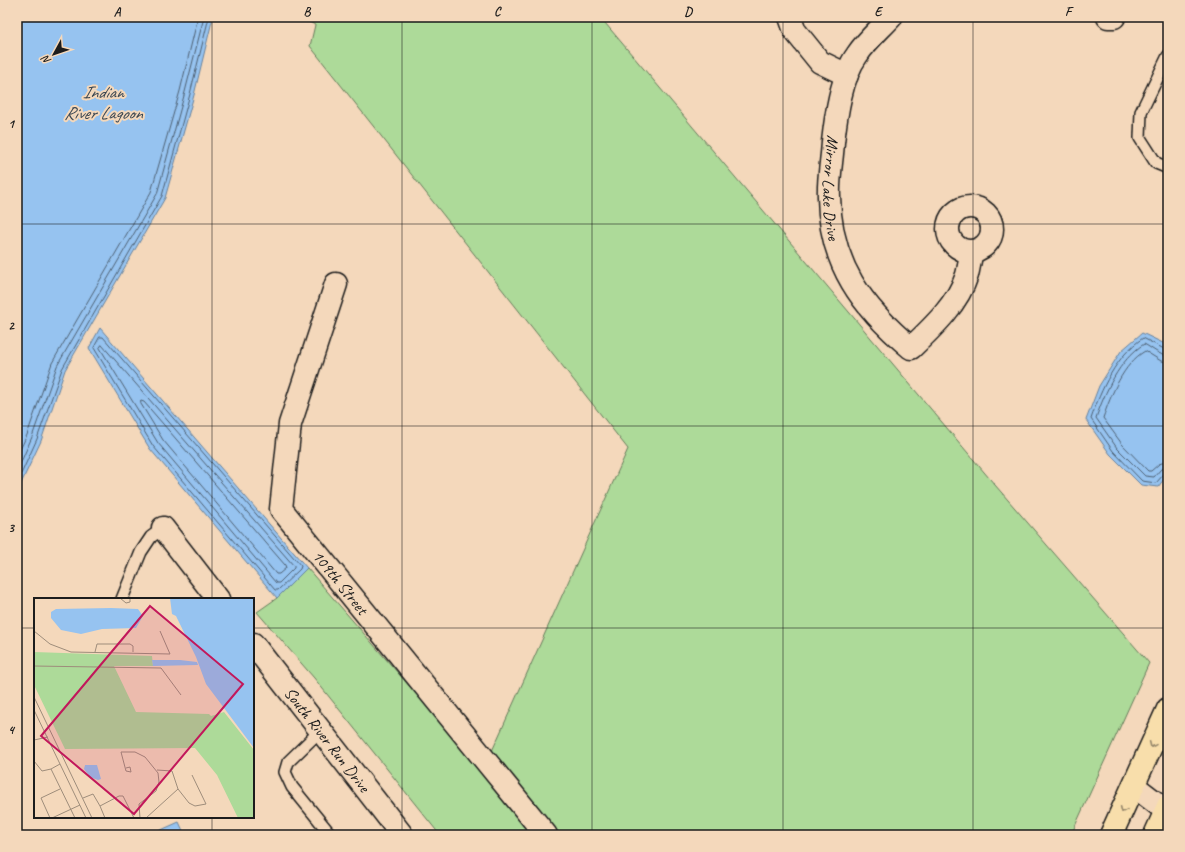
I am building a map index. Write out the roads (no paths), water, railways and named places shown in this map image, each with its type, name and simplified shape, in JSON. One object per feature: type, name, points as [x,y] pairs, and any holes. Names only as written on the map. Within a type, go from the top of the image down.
[{"type":"main road","points":[[1112,835],[1168,709]]},
{"type":"main road","points":[[1155,835],[1167,810]]},
{"type":"street","points":[[790,17],[795,31],[820,62],[846,75]]},
{"type":"street","name":"Mirror Lake Drive","points":[[891,17],[856,55],[846,75],[835,126],[829,196],[833,237],[846,273],[865,302],[885,326],[911,348],[930,330],[954,300],[967,276],[972,251]]},
{"type":"street","points":[[1108,17],[1114,17]]},
{"type":"street","name":"109th Street","points":[[336,284],[290,424],[281,509],[546,835]]},
{"type":"street","points":[[163,528],[217,598]]},
{"type":"street","name":"South River Run Drive","points":[[254,645],[402,835]]},
{"type":"street","points":[[1134,786],[1167,810]]},
{"type":"lane","points":[[1168,56],[1141,112],[1140,138],[1156,163],[1168,168]]},
{"type":"lane","points":[[122,598],[141,552],[151,537],[163,528]]},
{"type":"lane","points":[[320,731],[288,762],[285,772],[292,787],[331,835]]},
{"type":"water","name":"Indian River Lagoon","points":[[17,17],[213,17],[194,95],[165,198],[65,370],[41,441],[17,492]]},
{"type":"water","points":[[100,328],[307,568],[277,598],[150,449],[89,348]]},
{"type":"water","points":[[1142,333],[1165,344],[1168,351],[1168,474],[1158,487],[1141,485],[1110,454],[1086,420],[1099,386],[1121,351]]},
{"type":"water","points":[[179,822],[185,835],[150,835]]}]
